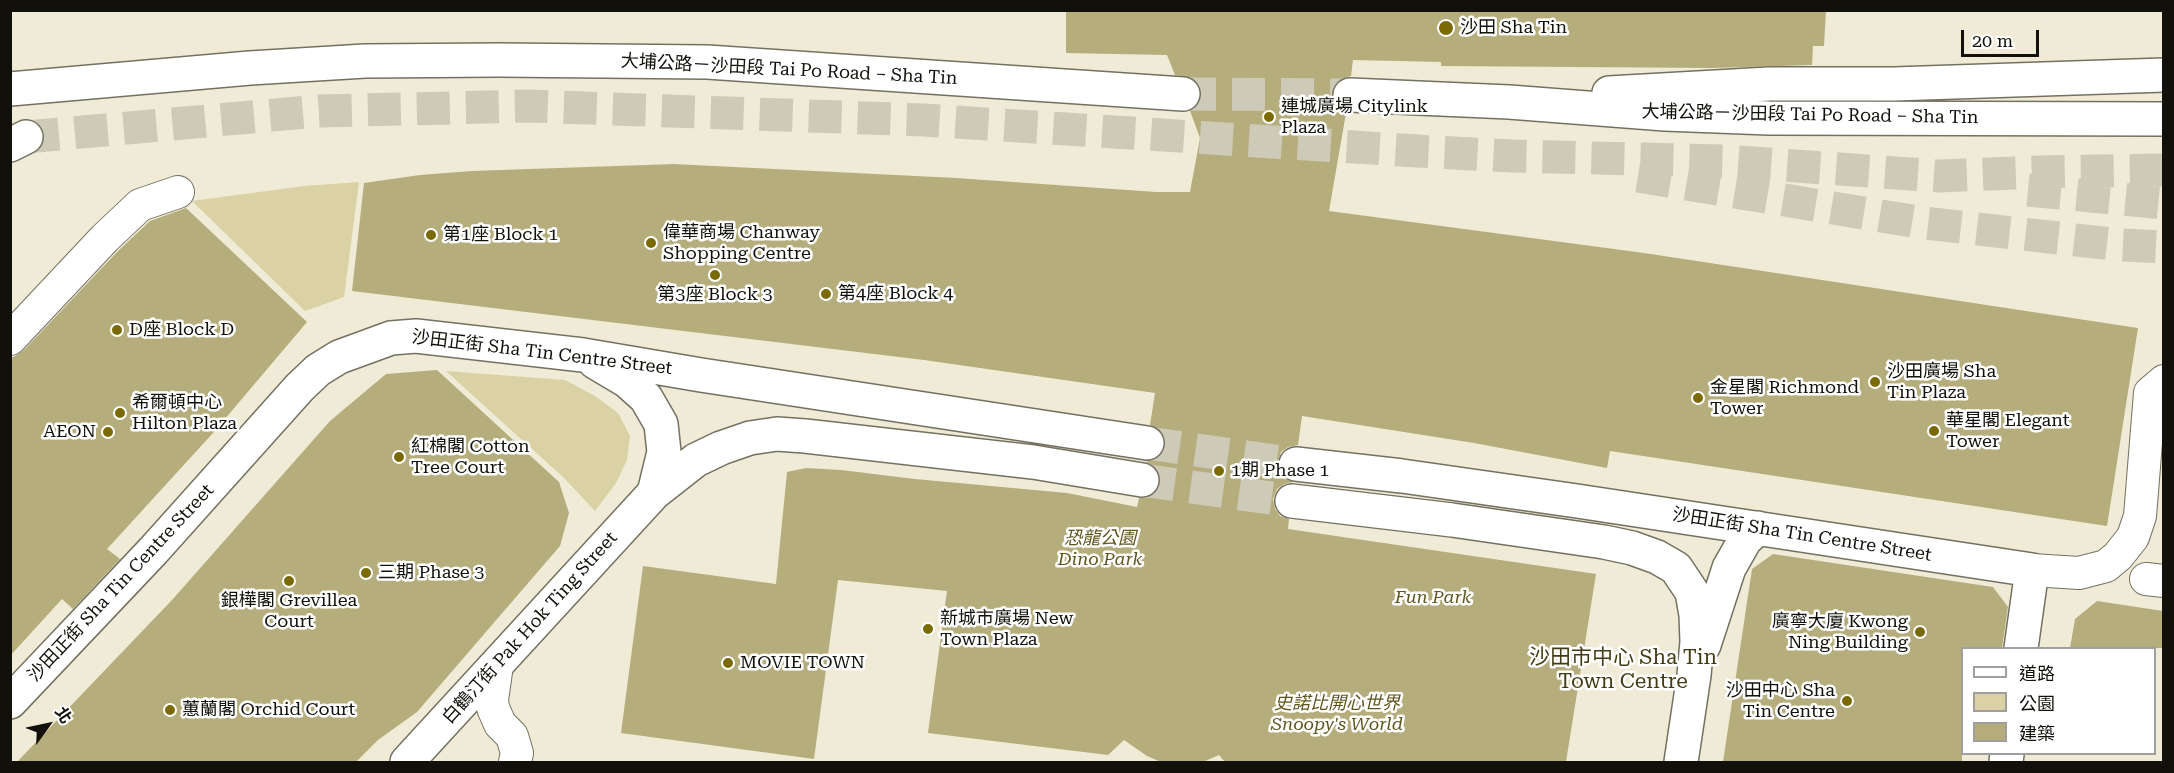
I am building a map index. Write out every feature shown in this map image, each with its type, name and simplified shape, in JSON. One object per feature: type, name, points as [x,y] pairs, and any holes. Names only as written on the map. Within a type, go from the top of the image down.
[{"type":"main road","name":"大埔公路－沙田段 Tai Po Road – Sha Tin","points":[[10,89],[250,68],[364,61],[707,62],[1183,94]]},
{"type":"main road","points":[[1509,102],[1665,89],[1746,85],[1894,84],[2163,75]]},
{"type":"main road","name":"大埔公路－沙田段 Tai Po Road – Sha Tin","points":[[1350,95],[1769,118],[2163,119]]},
{"type":"main road","name":"沙田正街 Sha Tin Centre Street","points":[[10,702],[153,551],[300,387],[318,370],[339,357],[391,338],[416,336],[583,355],[1147,443]]},
{"type":"main road","points":[[583,355],[627,381],[646,398],[661,424],[664,452],[654,493]]},
{"type":"main road","points":[[654,493],[696,460],[721,448],[750,438],[777,434],[805,435],[1022,461],[1142,480]]},
{"type":"main road","name":"沙田正街 Sha Tin Centre Street","points":[[1296,464],[1402,476],[2032,570]]},
{"type":"main road","name":"白鶴汀街 Pak Hok Ting Street","points":[[407,762],[654,493]]},
{"type":"main road","points":[[1292,501],[1452,520],[1604,542],[1632,548],[1657,557],[1676,568],[1692,592],[1697,642],[1681,762]]},
{"type":"main road","points":[[1694,675],[1729,568],[1744,540],[1758,528]]},
{"type":"main road","points":[[2021,647],[2032,570]]},
{"type":"street","points":[[10,339],[105,238],[140,205],[178,192]]},
{"type":"street","name":"沙田正街 Sha Tin Centre Street","points":[[2032,570],[2079,573],[2106,566],[2118,556],[2133,537],[2140,516],[2150,393],[2163,381]]},
{"type":"street","points":[[497,665],[493,708],[500,724],[512,736],[517,753],[515,762]]},
{"type":"green space","points":[[359,182],[344,297],[305,311],[192,201],[304,186]]},
{"type":"green space","points":[[446,371],[565,380],[595,396],[618,413],[630,436],[627,460],[616,483],[595,511],[564,478]]},
{"type":"building","points":[[1066,10],[1826,10],[1824,46],[1813,46],[1812,65],[1712,68],[1441,66],[1441,62],[1353,60],[1351,76],[1335,84],[1331,94],[1334,104],[1346,113],[1329,211],[1644,253],[2138,328],[2107,526],[1610,451],[1607,468],[1474,443],[1302,416],[1298,445],[1288,447],[1281,452],[1278,461],[1279,472],[1285,479],[1293,482],[1277,489],[1273,499],[1275,509],[1280,516],[1289,519],[1288,529],[1596,574],[1566,762],[1225,762],[1219,755],[1203,762],[1161,762],[1147,756],[1124,740],[1108,755],[928,733],[947,591],[838,580],[814,759],[621,733],[643,566],[776,584],[787,472],[806,468],[841,470],[1067,493],[1137,507],[1139,498],[1148,498],[1156,492],[1161,482],[1154,466],[1145,462],[1161,455],[1166,445],[1159,429],[1150,425],[1155,393],[924,360],[352,291],[364,183],[472,171],[674,164],[956,178],[1156,192],[1190,192],[1200,138],[1190,111],[1199,104],[1202,95],[1200,85],[1193,78],[1175,75],[1167,55],[1066,53]]},
{"type":"building","name":"希爾頓中心 Hilton Plaza","points":[[186,208],[307,322],[213,433],[107,549],[120,559],[73,609],[62,599],[10,656],[10,359],[23,351],[118,251],[150,221]]},
{"type":"building","name":"三期 Phase 3","points":[[437,370],[559,482],[569,513],[560,546],[417,712],[378,740],[356,762],[17,762],[172,600],[330,421],[386,374]]},
{"type":"building","name":"沙田中心 Sha Tin Centre","points":[[1773,554],[1993,587],[2008,607],[2002,647],[1961,647],[1962,762],[1723,762],[1752,569]]},
{"type":"building","points":[[2097,601],[2163,611],[2163,648],[2070,647],[2075,619]]},
{"type":"tunnel","points":[[1183,94],[1350,95]]},
{"type":"tunnel","points":[[26,137],[319,111],[530,106],[923,120],[1417,151],[1512,156],[1724,161],[1939,176],[2164,170]]},
{"type":"tunnel","points":[[1638,176],[1924,223],[2121,245],[2164,247]]},
{"type":"tunnel","points":[[2028,190],[2164,203]]},
{"type":"tunnel","points":[[1147,443],[1296,464]]},
{"type":"tunnel","points":[[1142,480],[1292,501]]},
{"type":"place","name":"沙田 Sha Tin","points":[[1446,28]]},
{"type":"place","name":"連城廣場 Citylink Plaza","points":[[1269,117]]},
{"type":"place","name":"第1座 Block 1","points":[[431,235]]},
{"type":"place","name":"偉華商場 Chanway Shopping Centre","points":[[651,243]]},
{"type":"place","name":"第3座 Block 3","points":[[715,275]]},
{"type":"place","name":"第4座 Block 4","points":[[826,294]]},
{"type":"place","name":"D座 Block D","points":[[117,330]]},
{"type":"place","name":"沙田廣場 Sha Tin Plaza","points":[[1875,382]]},
{"type":"place","name":"金星閣 Richmond Tower","points":[[1698,398]]},
{"type":"place","name":"希爾頓中心 Hilton Plaza","points":[[120,413]]},
{"type":"place","name":"華星閣 Elegant Tower","points":[[1934,431]]},
{"type":"place","name":"AEON","points":[[108,432]]},
{"type":"place","name":"紅棉閣 Cotton Tree Court","points":[[399,457]]},
{"type":"place","name":"1期 Phase 1","points":[[1219,471]]},
{"type":"place","name":"三期 Phase 3","points":[[366,573]]},
{"type":"place","name":"銀樺閣 Grevillea Court","points":[[289,581]]},
{"type":"place","name":"新城市廣場 New Town Plaza","points":[[928,629]]},
{"type":"place","name":"廣寧大廈 Kwong Ning Building","points":[[1920,632]]},
{"type":"place","name":"MOVIE TOWN","points":[[728,663]]},
{"type":"place","name":"沙田中心 Sha Tin Centre","points":[[1847,701]]},
{"type":"place","name":"蕙蘭閣 Orchid Court","points":[[170,710]]},
{"type":"district","name":"沙田市中心 Sha Tin Town Centre","points":[[1623,670]]},
{"type":"park label","name":"恐龍公園 Dino Park","points":[[1100,549]]},
{"type":"park label","name":"Fun Park","points":[[1433,598]]},
{"type":"park label","name":"史諾比開心世界 Snoopy's World","points":[[1337,714]]}]
